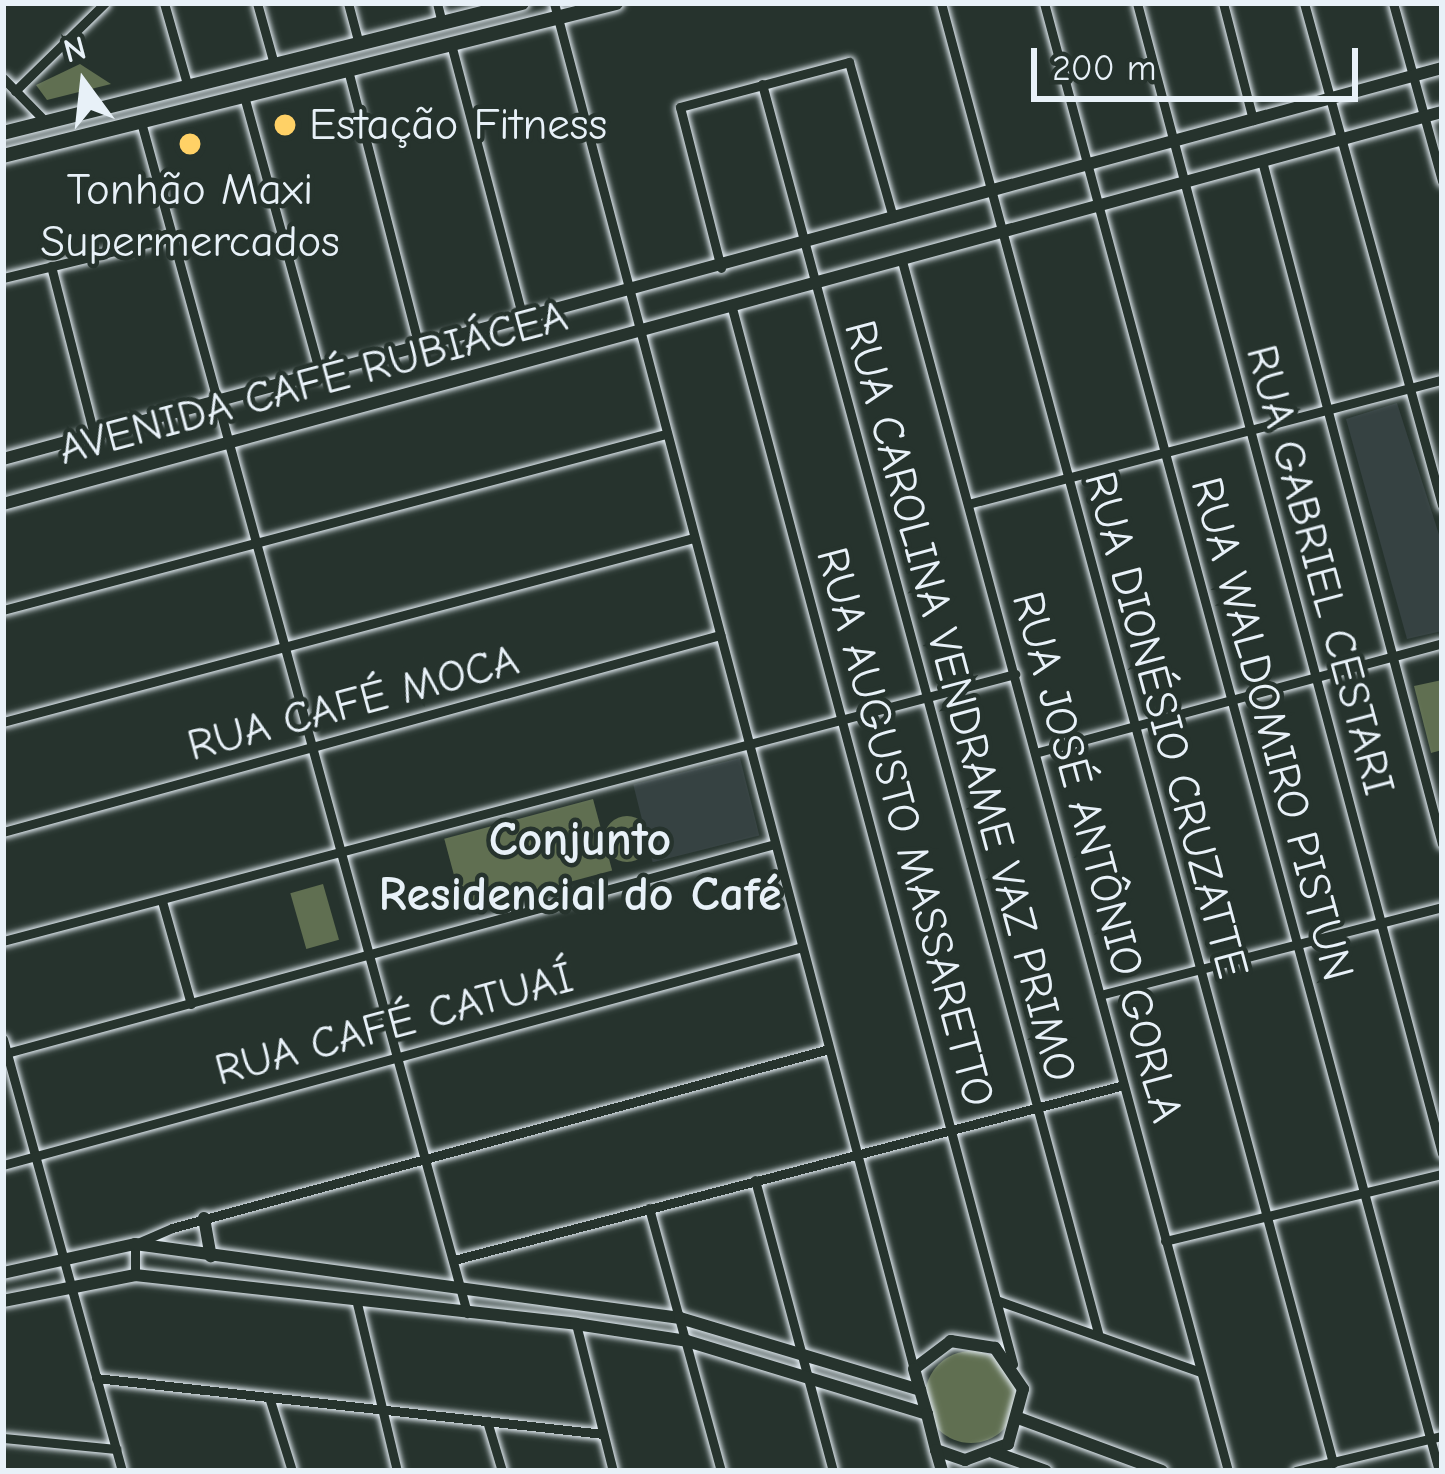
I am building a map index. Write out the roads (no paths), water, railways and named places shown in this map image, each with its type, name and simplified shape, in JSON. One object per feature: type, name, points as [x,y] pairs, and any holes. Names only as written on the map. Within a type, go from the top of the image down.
[{"type":"main road","points":[[3,133],[524,3]]},
{"type":"main road","points":[[3,157],[531,24],[556,10],[616,3]]},
{"type":"street","points":[[15,91],[105,3]]},
{"type":"street","points":[[164,3],[188,87]]},
{"type":"street","points":[[257,3],[274,64]]},
{"type":"street","points":[[347,3],[358,44]]},
{"type":"street","points":[[437,3],[442,23]]},
{"type":"street","points":[[524,3],[531,24]]},
{"type":"street","name":"RUA DIONÉSIO CRUZATTE","points":[[941,3],[999,234],[1333,1463]]},
{"type":"street","name":"RUA WALDOMIRO PISTUN","points":[[1044,3],[1295,945],[1437,1437],[1439,1471]]},
{"type":"street","name":"RUA GABRIEL CESTARI","points":[[1137,3],[1442,1153]]},
{"type":"street","points":[[1223,3],[1253,120]]},
{"type":"street","points":[[1304,3],[1442,505]]},
{"type":"street","points":[[1393,3],[1442,181]]},
{"type":"street","points":[[556,10],[941,1471]]},
{"type":"street","points":[[451,44],[524,322]]},
{"type":"street","points":[[722,268],[680,107],[762,84],[849,62],[894,220]]},
{"type":"street","name":"AVENIDA CAFÉ RUBIÁCEA","points":[[3,459],[219,406],[1442,68]]},
{"type":"street","points":[[348,70],[420,351]]},
{"type":"street","points":[[3,78],[46,122]]},
{"type":"street","name":"RUA CAROLINA VENDRAME VAZ PRIMO","points":[[762,84],[931,696],[1033,1108],[1098,1334]]},
{"type":"street","points":[[244,96],[321,378]]},
{"type":"street","name":"AVENIDA CAFÉ RUBIÁCEA","points":[[3,504],[1442,112]]},
{"type":"street","points":[[141,122],[467,1313]]},
{"type":"street","points":[[1262,161],[1442,844]]},
{"type":"street","points":[[3,278],[172,237]]},
{"type":"street","name":"RUA JOSÉ ANTÔNIO GORLA","points":[[902,261],[1228,1471]]},
{"type":"street","points":[[51,266],[94,436]]},
{"type":"street","name":"RUA AUGUSTO MASSARETTO","points":[[732,308],[1013,1364]]},
{"type":"street","points":[[968,504],[1066,481],[1248,427],[1442,380]]},
{"type":"street","points":[[3,610],[666,434]]},
{"type":"street","points":[[3,722],[693,538]]},
{"type":"street","name":"RUA CAFÉ MOCA","points":[[3,832],[720,635]]},
{"type":"street","points":[[1035,753],[1442,643]]},
{"type":"street","points":[[3,941],[1015,674]]},
{"type":"street","points":[[5,1054],[775,844]]},
{"type":"street","points":[[162,901],[191,1004]]},
{"type":"street","points":[[1100,995],[1442,907]]},
{"type":"street","name":"RUA CAFÉ CATUAÍ","points":[[3,1165],[802,947]]},
{"type":"street","points":[[3,1039],[122,1471]]},
{"type":"street","points":[[3,1273],[136,1244],[204,1218],[829,1049]]},
{"type":"street","points":[[454,1260],[1124,1085]]},
{"type":"street","points":[[1165,1241],[1442,1174]]},
{"type":"street","points":[[755,1180],[833,1471]]},
{"type":"street","points":[[650,1208],[721,1471]]},
{"type":"street","points":[[204,1218],[211,1256]]},
{"type":"street","points":[[136,1244],[680,1318],[920,1390]]},
{"type":"street","points":[[134,1275],[136,1244]]},
{"type":"street","points":[[3,1301],[69,1280],[134,1275],[576,1324],[686,1340],[926,1414]]},
{"type":"street","points":[[356,1299],[397,1471]]},
{"type":"street","points":[[996,1300],[1201,1372]]},
{"type":"street","points":[[576,1324],[613,1471]]},
{"type":"street","points":[[914,1370],[928,1353],[971,1340],[1013,1364],[1021,1419],[993,1452],[967,1465],[936,1450]]},
{"type":"street","points":[[96,1378],[603,1434]]},
{"type":"street","points":[[268,1397],[292,1471]]},
{"type":"street","points":[[1021,1419],[1155,1470]]},
{"type":"street","points":[[487,1421],[502,1471]]},
{"type":"street","points":[[1296,1471],[1437,1437]]},
{"type":"street","points":[[3,1438],[116,1449]]},
{"type":"street","points":[[993,1452],[1046,1471]]},
{"type":"place","name":"Estação Fitness","points":[[285,125]]},
{"type":"place","name":"Tonhão Maxi Supermercados","points":[[190,144]]},
{"type":"district","name":"Conjunto Residencial do Café","points":[[580,866]]}]
